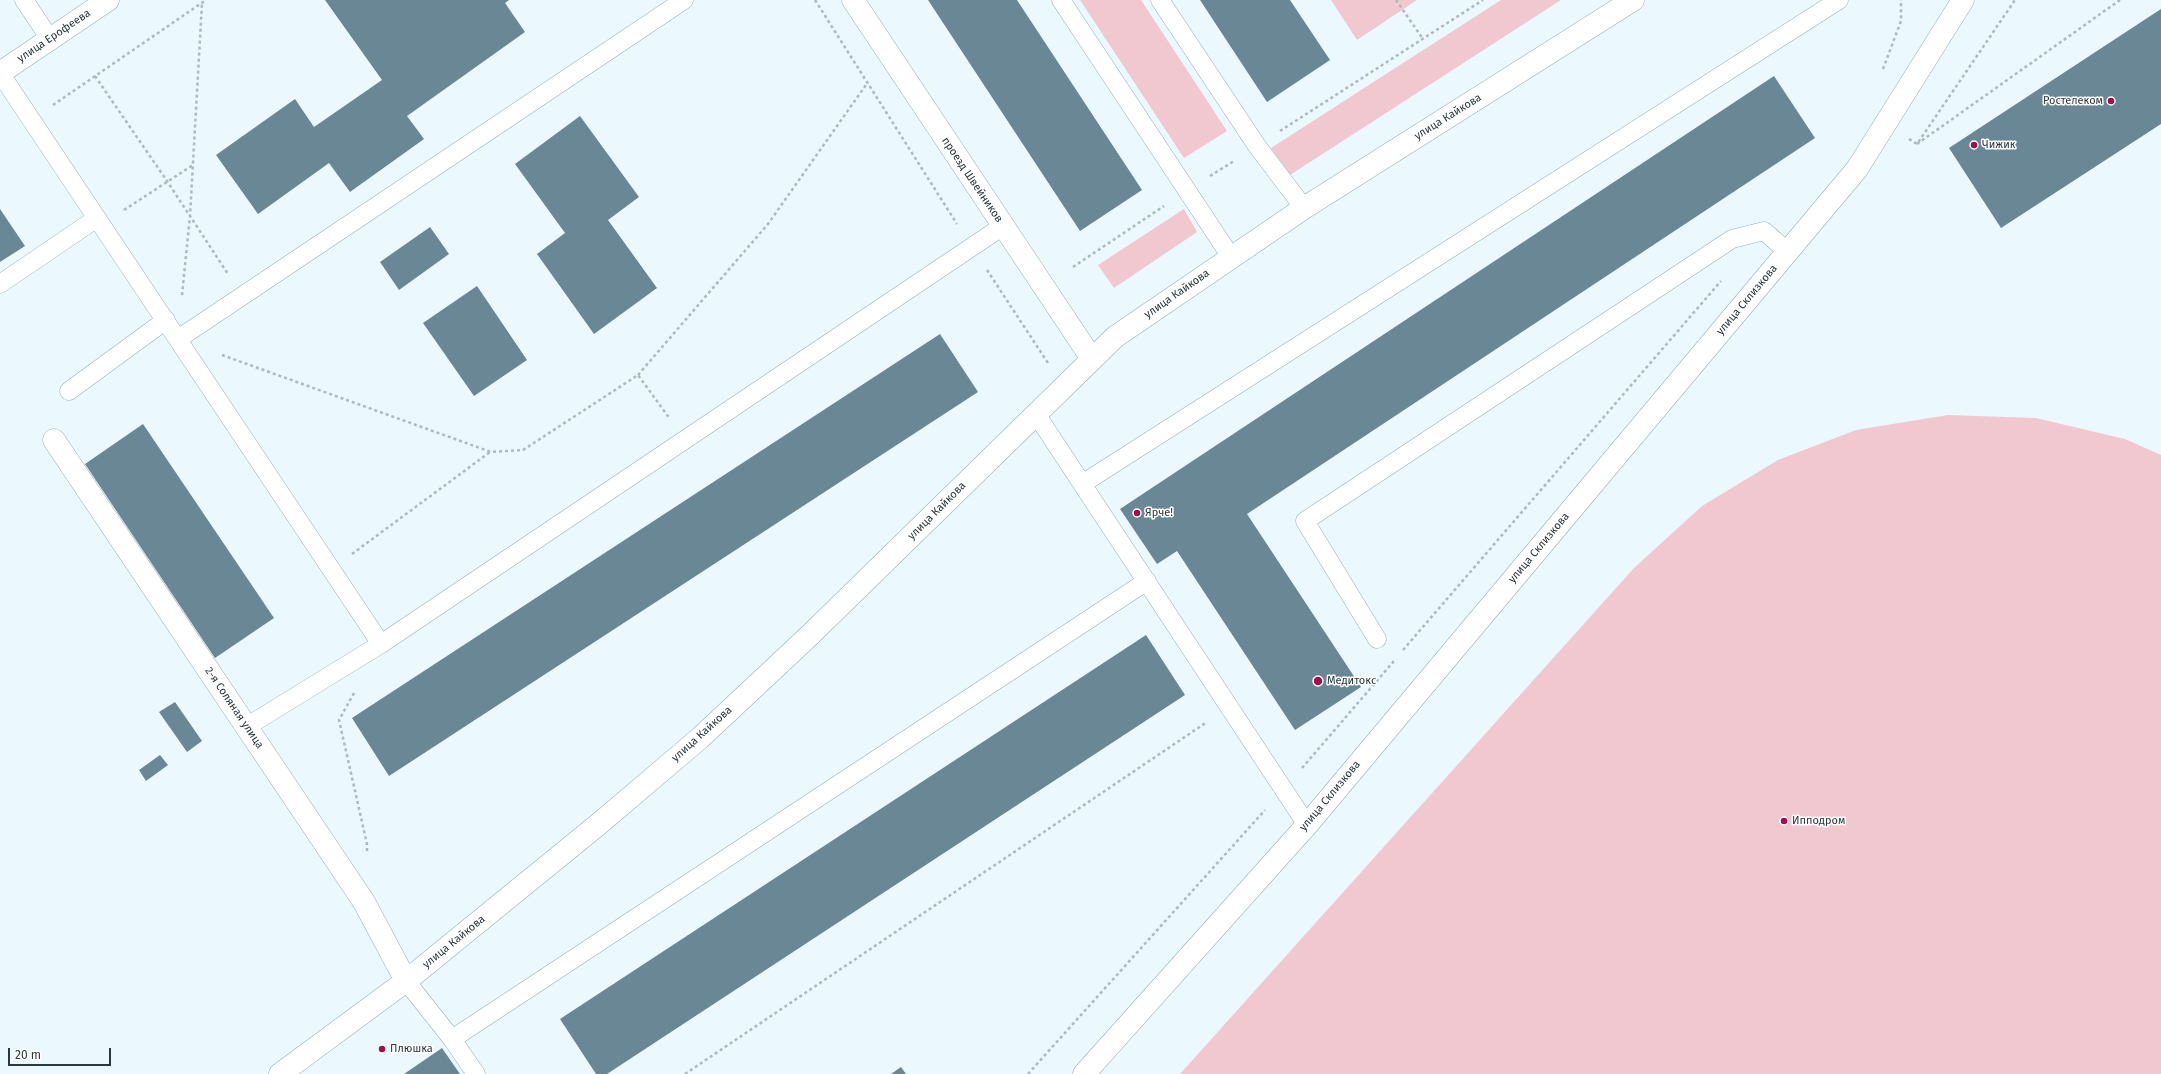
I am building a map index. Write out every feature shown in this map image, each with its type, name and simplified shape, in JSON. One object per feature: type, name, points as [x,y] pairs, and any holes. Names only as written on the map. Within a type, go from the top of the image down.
[{"type":"street","name":"улица Ерофеева","points":[[0,73],[108,0]]},
{"type":"street","name":"проезд Швейников","points":[[853,0],[1092,359]]},
{"type":"street","name":"улица Кайкова","points":[[280,1074],[406,981],[600,823],[700,738],[810,635],[1063,386],[1115,337],[1304,208],[1633,0]]},
{"type":"street","name":"улица Склизкова","points":[[1084,1074],[1307,825],[1857,169],[1963,0]]},
{"type":"street","name":"2-я Соляная улица","points":[[54,440],[364,902],[406,981]]},
{"type":"lane","points":[[24,0],[50,39]]},
{"type":"lane","points":[[178,339],[684,0]]},
{"type":"lane","points":[[1061,0],[1231,257]]},
{"type":"lane","points":[[1160,0],[1257,146],[1304,208]]},
{"type":"lane","points":[[1082,484],[1839,0]]},
{"type":"lane","points":[[0,73],[381,644]]},
{"type":"lane","points":[[0,284],[100,221]]},
{"type":"lane","points":[[246,727],[381,644],[1003,226]]},
{"type":"lane","points":[[1377,639],[1305,521],[1732,239],[1764,231],[1788,252]]},
{"type":"lane","points":[[69,391],[166,320]]},
{"type":"lane","points":[[1036,414],[1307,825]]},
{"type":"lane","points":[[452,1039],[1147,581]]},
{"type":"lane","points":[[406,981],[452,1039],[476,1074]]},
{"type":"path","points":[[32,119],[206,0]]},
{"type":"path","points":[[815,0],[972,247],[1063,386]]},
{"type":"path","points":[[1396,0],[1423,39]]},
{"type":"path","points":[[1072,267],[1483,0]]},
{"type":"path","points":[[1882,73],[1901,21],[1901,0]]},
{"type":"path","points":[[1917,144],[2015,0]]},
{"type":"path","points":[[1917,144],[2120,0]]},
{"type":"path","points":[[202,3],[190,216],[178,339],[491,452],[523,450],[638,375],[768,224],[868,82]]},
{"type":"path","points":[[94,76],[167,181],[242,296]]},
{"type":"path","points":[[1886,123],[1917,144]]},
{"type":"path","points":[[100,221],[193,165]]},
{"type":"path","points":[[1402,651],[1722,279]]},
{"type":"path","points":[[638,375],[685,440]]},
{"type":"path","points":[[332,569],[491,452]]},
{"type":"path","points":[[1028,1074],[1284,790],[1397,657]]},
{"type":"path","points":[[354,692],[339,720],[367,844],[364,902]]},
{"type":"path","points":[[685,1074],[1229,707]]},
{"type":"shaded area","points":[[1080,0],[1141,0],[1227,131],[1184,158]]},
{"type":"shaded area","points":[[1331,0],[1417,0],[1357,40]]},
{"type":"shaded area","points":[[1501,0],[1561,0],[1290,175],[1271,148]]},
{"type":"shaded area","points":[[1184,209],[1197,232],[1114,288],[1098,265]]},
{"type":"shaded area","name":"Ипподром","points":[[1948,415],[2036,418],[2125,439],[2161,455],[2161,1074],[1180,1074],[1634,568],[1702,506],[1778,460],[1856,430]]},
{"type":"building","points":[[325,0],[509,0],[505,3],[525,32],[407,116],[424,139],[350,192],[329,163],[258,214],[216,155],[295,99],[314,127],[382,80]]},
{"type":"building","points":[[928,0],[1017,0],[1142,190],[1080,231]]},
{"type":"building","points":[[1200,0],[1290,0],[1330,60],[1267,102]]},
{"type":"building","points":[[2161,9],[2161,124],[2001,228],[1949,148]]},
{"type":"building","points":[[1774,76],[1815,138],[1247,514],[1361,687],[1295,730],[1177,551],[1157,564],[1120,509]]},
{"type":"building","points":[[580,116],[639,197],[608,220],[657,288],[594,334],[537,254],[565,233],[515,164]]},
{"type":"building","points":[[0,209],[25,246],[0,262]]},
{"type":"building","points":[[430,227],[449,254],[399,290],[380,262]]},
{"type":"building","points":[[477,286],[527,360],[474,396],[423,323]]},
{"type":"building","points":[[940,334],[978,392],[389,776],[352,718]]},
{"type":"building","points":[[143,424],[274,618],[215,658],[85,464]]},
{"type":"building","points":[[1146,635],[1185,695],[607,1074],[596,1074],[560,1019]]},
{"type":"building","points":[[175,702],[202,741],[187,752],[159,712]]},
{"type":"building","points":[[160,755],[168,765],[146,781],[139,770]]},
{"type":"building","points":[[442,1048],[460,1074],[404,1074]]},
{"type":"building","points":[[901,1067],[906,1074],[891,1074]]},
{"type":"place","name":"Ростелеком","points":[[2111,101]]},
{"type":"place","name":"Чижик","points":[[1974,145]]},
{"type":"place","name":"Ярче!","points":[[1137,513]]},
{"type":"place","name":"Медитокс","points":[[1318,681]]},
{"type":"place","name":"Ипподром","points":[[1784,821]]},
{"type":"place","name":"Плюшка","points":[[382,1049]]}]
